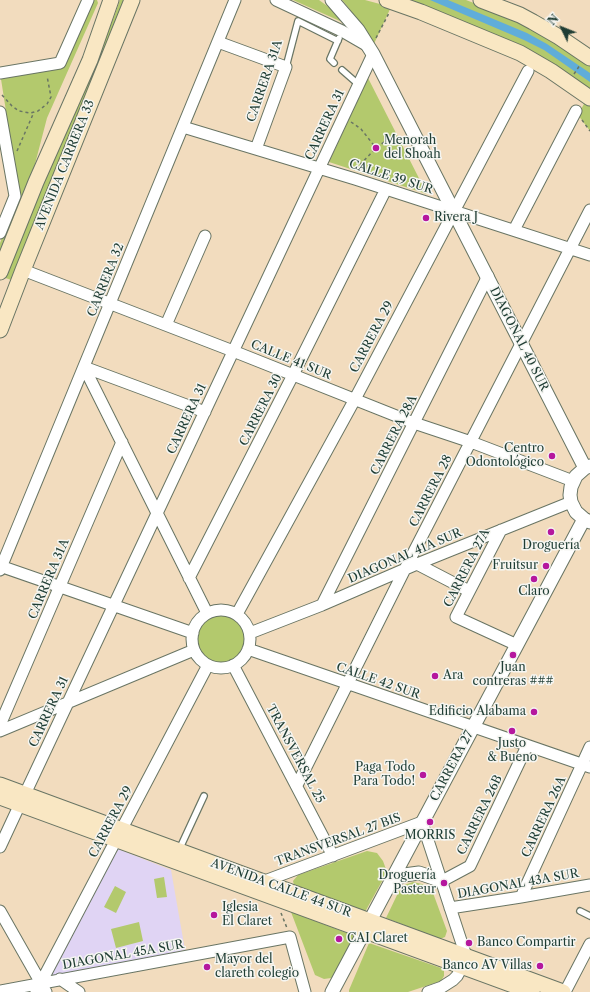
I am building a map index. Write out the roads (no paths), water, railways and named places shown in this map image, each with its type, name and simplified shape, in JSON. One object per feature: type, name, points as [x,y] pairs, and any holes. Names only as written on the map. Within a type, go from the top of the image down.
[{"type":"main road","points":[[36,182],[56,116],[103,0]]},
{"type":"main road","name":"AVENIDA CARRERA 33","points":[[0,272],[36,182],[90,60],[111,0]]},
{"type":"main road","name":"AVENIDA CARRERA 33","points":[[0,330],[132,0]]},
{"type":"main road","points":[[482,0],[527,18],[559,37],[587,57]]},
{"type":"main road","points":[[390,1],[421,12],[520,53],[551,71],[590,98]]},
{"type":"main road","name":"AVENIDA CALLE 44 SUR","points":[[0,785],[22,799],[464,962],[532,992]]},
{"type":"main road","name":"AVENIDA CALLE 44 SUR","points":[[0,797],[22,799]]},
{"type":"main road","name":"AVENIDA CALLE 44 SUR","points":[[119,835],[179,850],[262,882],[367,926]]},
{"type":"main road","name":"AVENIDA CALLE 44 SUR","points":[[464,962],[564,992]]},
{"type":"street","points":[[0,73],[60,64],[88,0]]},
{"type":"street","name":"CARRERA 32","points":[[0,567],[235,0]]},
{"type":"street","points":[[276,0],[340,36],[371,50]]},
{"type":"street","name":"DIAGONAL 40 SUR","points":[[332,0],[358,30],[371,50],[488,276],[521,344],[587,467]]},
{"type":"street","points":[[218,42],[286,67]]},
{"type":"street","name":"CARRERA 31","points":[[0,847],[319,168],[358,84],[371,50]]},
{"type":"street","name":"CARRERA 31A","points":[[256,149],[286,67]]},
{"type":"street","name":"CARRERA 29","points":[[237,614],[355,400],[453,211],[528,71]]},
{"type":"street","points":[[514,230],[576,111]]},
{"type":"street","points":[[0,112],[3,141],[15,196],[0,233]]},
{"type":"street","name":"CALLE 39 SUR","points":[[183,127],[386,189],[590,255]]},
{"type":"street","name":"CARRERA 30","points":[[189,578],[386,189]]},
{"type":"street","name":"CARRERA 28","points":[[297,785],[405,569],[590,210]]},
{"type":"street","points":[[166,325],[205,236]]},
{"type":"street","name":"CALLE 41 SUR","points":[[23,270],[414,423],[471,442],[573,481]]},
{"type":"street","name":"CARRERA 28A","points":[[322,605],[488,276]]},
{"type":"street","points":[[84,366],[205,412]]},
{"type":"street","points":[[84,366],[207,613]]},
{"type":"street","name":"CARRERA 31A","points":[[0,725],[122,442]]},
{"type":"street","points":[[587,467],[580,472],[573,481],[570,495],[571,502],[576,512],[587,521]]},
{"type":"street","name":"DIAGONAL 41A SUR","points":[[250,632],[322,605],[417,564],[571,502]]},
{"type":"street","name":"CARRERA 27","points":[[336,990],[367,926],[422,822],[517,645],[587,521]]},
{"type":"street","name":"CARRERA 27A","points":[[501,530],[456,617],[517,645]]},
{"type":"street","points":[[417,564],[469,591]]},
{"type":"street","points":[[0,567],[193,633]]},
{"type":"street","points":[[215,610],[230,611],[237,614],[243,619],[250,632],[248,649],[244,656],[233,665],[225,668],[217,668],[208,665],[194,650],[192,642],[195,625],[200,618],[215,610]]},
{"type":"street","name":"CALLE 42 SUR","points":[[248,649],[586,766]]},
{"type":"street","points":[[0,731],[194,650]]},
{"type":"street","name":"CARRERA 29","points":[[41,989],[119,835],[208,665]]},
{"type":"street","name":"TRANSVERSAL 25","points":[[233,665],[333,856]]},
{"type":"street","name":"CARRERA 26B","points":[[442,881],[470,866],[527,746]]},
{"type":"street","name":"CARRERA 26A","points":[[521,897],[586,766],[590,747]]},
{"type":"street","points":[[422,822],[442,881],[464,962],[457,976],[453,980],[428,992]]},
{"type":"street","name":"TRANSVERSAL 27 BIS","points":[[262,882],[422,822]]},
{"type":"street","points":[[391,882],[404,876],[419,873],[442,881]]},
{"type":"street","name":"DIAGONAL 43A SUR","points":[[450,908],[590,885]]},
{"type":"street","points":[[0,911],[41,989]]},
{"type":"street","name":"DIAGONAL 45A SUR","points":[[0,991],[41,989],[60,979],[290,937],[305,992]]},
{"type":"street","points":[[564,992],[590,944]]},
{"type":"street","points":[[60,979],[79,992]]},
{"type":"lane","name":"CARRERA 31A","points":[[286,67],[298,21],[340,36]]},
{"type":"lane","points":[[334,64],[330,59],[340,36]]},
{"type":"lane","points":[[342,70],[358,84]]},
{"type":"lane","points":[[179,850],[204,796]]},
{"type":"lane","points":[[580,911],[590,916]]},
{"type":"water","points":[[430,0],[448,0],[527,33],[547,44],[590,73],[590,82],[544,50]]},
{"type":"place","name":"Menorah del Shoah","points":[[376,148]]},
{"type":"place","name":"Rivera J","points":[[426,218]]},
{"type":"place","name":"Centro Odontológico","points":[[552,456]]},
{"type":"place","name":"Droguería","points":[[551,532]]},
{"type":"place","name":"Fruitsur","points":[[546,566]]},
{"type":"place","name":"Claro","points":[[534,579]]},
{"type":"place","name":"Juan contreras ###","points":[[513,655]]},
{"type":"place","name":"Ara","points":[[435,676]]},
{"type":"place","name":"Edificio Alabama","points":[[534,712]]},
{"type":"place","name":"Justo & Bueno","points":[[512,731]]},
{"type":"place","name":"Paga Todo Para Todo!","points":[[423,775]]},
{"type":"place","name":"MORRIS","points":[[430,822]]},
{"type":"place","name":"Droguería Pasteur","points":[[444,883]]},
{"type":"place","name":"Iglesia El Claret","points":[[214,915]]},
{"type":"place","name":"CAI Claret","points":[[339,939]]},
{"type":"place","name":"Banco Compartir","points":[[469,943]]},
{"type":"place","name":"Banco AV Villas","points":[[540,966]]},
{"type":"place","name":"Mayor del clareth colegio","points":[[207,967]]}]
